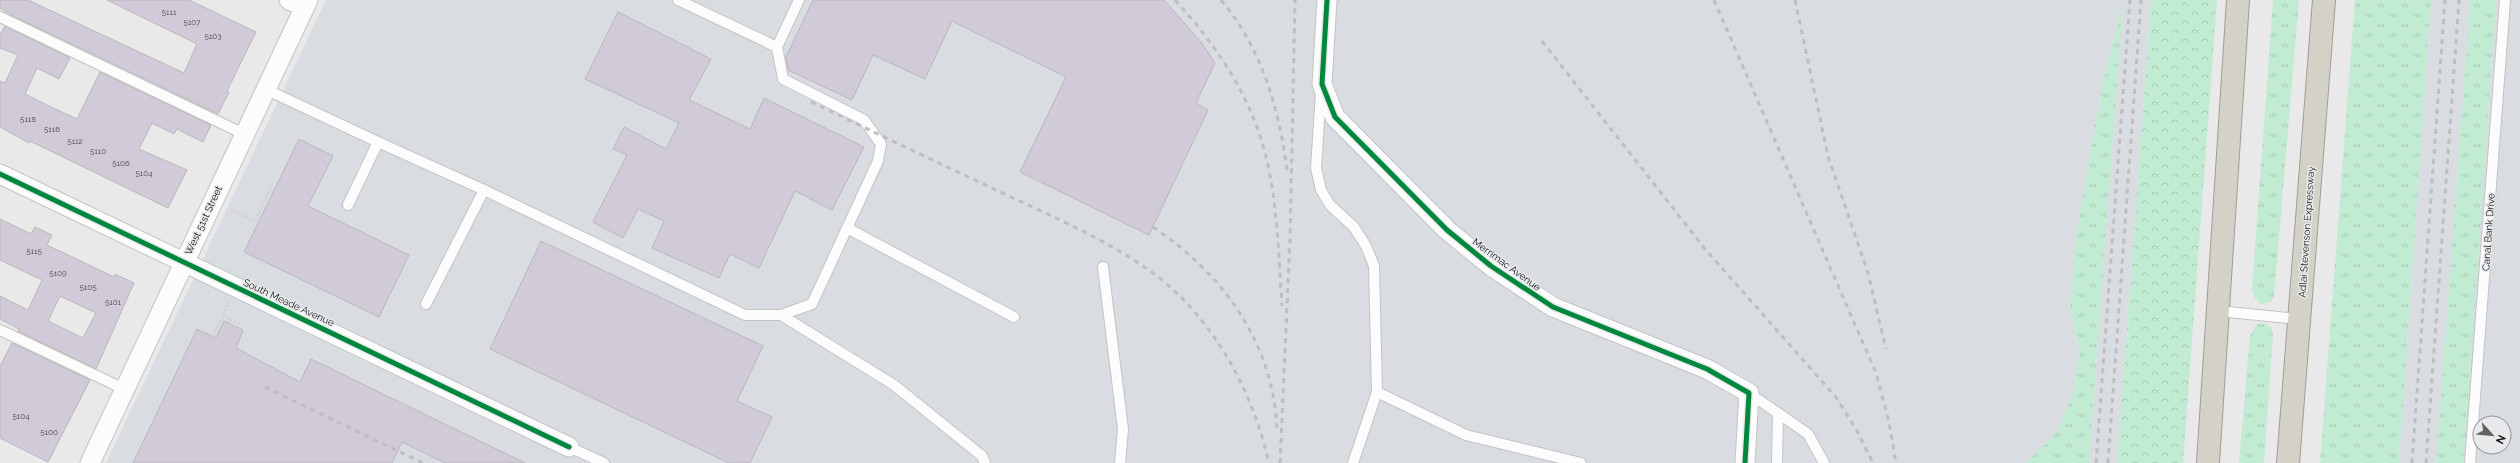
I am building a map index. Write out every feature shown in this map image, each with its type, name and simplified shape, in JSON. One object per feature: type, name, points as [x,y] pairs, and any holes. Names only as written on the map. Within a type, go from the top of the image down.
[{"type":"highway","points":[[2208,463],[2238,0]]},
{"type":"highway","name":"Adlai Stevenson Expressway","points":[[2288,463],[2324,0]]},
{"type":"street","name":"Merrimac Avenue","points":[[1327,0],[1322,84],[1335,117],[1447,230],[1491,266],[1553,307],[1707,369],[1749,393]]},
{"type":"street","name":"West 51st Street","points":[[90,463],[265,89],[300,2]]},
{"type":"street","name":"South Meade Avenue","points":[[0,174],[569,447]]},
{"type":"street","points":[[1745,463],[1749,393]]},
{"type":"lane","points":[[678,0],[777,47]]},
{"type":"lane","points":[[265,89],[484,190],[745,316],[782,315],[812,304],[878,161],[882,144],[864,120],[783,79],[777,47],[799,0]]},
{"type":"lane","name":"Canal Bank Drive","points":[[2470,463],[2505,0]]},
{"type":"lane","points":[[0,17],[244,134]]},
{"type":"lane","points":[[1322,84],[1316,168],[1321,190],[1330,205],[1354,227],[1366,246],[1374,266],[1377,392],[1353,463]]},
{"type":"lane","points":[[348,205],[378,142]]},
{"type":"lane","points":[[426,304],[484,190]]},
{"type":"lane","points":[[847,228],[1014,317]]},
{"type":"lane","points":[[1103,267],[1123,429],[1120,463]]},
{"type":"lane","points":[[2218,311],[2299,319]]},
{"type":"lane","points":[[782,315],[894,385],[982,456],[985,463]]},
{"type":"lane","points":[[0,330],[124,389]]},
{"type":"lane","points":[[1377,392],[1466,435],[1582,463]]},
{"type":"lane","points":[[1749,393],[1808,434],[1824,463]]},
{"type":"lane","points":[[1777,463],[1778,414]]},
{"type":"lane","points":[[569,447],[589,460],[604,463]]},
{"type":"path","points":[[231,210],[255,221],[271,187]]},
{"type":"path","points":[[213,336],[229,303]]},
{"type":"path","points":[[223,316],[242,325]]},
{"type":"shaded area","points":[[326,0],[2151,0],[2117,463],[2089,463],[2122,5],[2102,86],[2077,230],[2070,306],[2079,352],[2074,391],[2057,432],[2026,463],[106,463]]},
{"type":"shaded area","points":[[2431,0],[2470,0],[2436,463],[2399,463]]},
{"type":"shaded area","points":[[2496,0],[2520,0],[2520,463],[2463,463]]},
{"type":"green space","points":[[2151,0],[2217,0],[2183,463],[2117,463]]},
{"type":"green space","points":[[2273,0],[2299,0],[2274,296],[2271,302],[2261,304],[2254,297],[2252,289]]},
{"type":"green space","points":[[2355,0],[2431,0],[2399,463],[2320,463]]},
{"type":"green space","points":[[2470,0],[2496,0],[2466,433],[2463,463],[2436,463]]},
{"type":"green space","points":[[2123,1],[2089,463],[2026,463],[2057,432],[2074,391],[2079,352],[2070,306],[2077,230],[2102,86]]},
{"type":"green space","points":[[2263,323],[2271,327],[2273,334],[2264,463],[2239,463],[2250,336],[2257,324]]},
{"type":"building","points":[[0,0],[28,0],[184,73],[197,44],[107,0],[189,0],[256,32],[227,91],[229,92],[218,114],[11,15],[0,8]]},
{"type":"building","points":[[813,0],[1164,0],[1201,42],[1215,63],[1196,103],[1208,110],[1149,235],[1020,172],[1066,77],[952,21],[925,79],[873,55],[852,100],[788,70],[786,57]]},
{"type":"building","points":[[618,12],[711,59],[689,100],[750,129],[764,98],[864,147],[832,210],[795,191],[759,268],[730,254],[719,278],[652,248],[664,221],[638,209],[623,238],[593,222],[627,155],[613,149],[624,127],[666,149],[679,123],[585,79]]},
{"type":"building","points":[[5,26],[70,58],[59,79],[37,68],[25,94],[51,107],[77,119],[100,72],[211,125],[203,142],[177,129],[174,134],[152,123],[139,149],[187,170],[168,208],[30,141],[29,143],[0,127],[0,81],[5,83],[18,55],[0,48],[0,35]]},
{"type":"building","points":[[299,139],[333,156],[308,206],[409,255],[379,317],[244,252]]},
{"type":"building","points":[[0,219],[31,234],[35,227],[52,235],[47,245],[114,277],[115,274],[134,283],[96,369],[18,331],[19,329],[0,319],[0,296],[28,310],[42,280],[0,260]],"holes":[[[60,296],[96,313],[83,338],[48,321]]]},
{"type":"building","points":[[541,241],[763,346],[737,401],[772,417],[750,463],[729,463],[490,349]]},
{"type":"building","points":[[224,321],[243,330],[236,348],[300,382],[311,359],[525,463],[445,463],[402,442],[392,463],[133,463],[197,329],[216,338]]},
{"type":"building","points":[[12,343],[90,380],[48,462],[0,438],[0,366]]},
{"type":"railway","points":[[1175,0],[1207,38],[1221,58],[1234,79],[1255,122],[1263,146],[1272,187],[1278,238],[1282,306]]},
{"type":"railway","points":[[1221,0],[1235,19],[1258,59],[1279,124],[1287,170]]},
{"type":"railway","points":[[1280,463],[1290,240],[1295,0]]},
{"type":"railway","points":[[1714,0],[1876,373],[1889,422],[1896,463]]},
{"type":"railway","points":[[1795,0],[1828,156],[1868,273],[1886,349]]},
{"type":"railway","points":[[2096,463],[2130,0]]},
{"type":"railway","points":[[2108,463],[2141,0]]},
{"type":"railway","points":[[2412,463],[2445,0]]},
{"type":"railway","points":[[2426,463],[2459,0]]},
{"type":"railway","points":[[1542,41],[1705,249],[1835,396],[1856,429],[1873,463]]},
{"type":"railway","points":[[811,102],[1091,236],[1128,256],[1169,286],[1190,306],[1209,329],[1225,354],[1252,407],[1269,463]]},
{"type":"railway","points":[[1153,227],[1201,266],[1222,289],[1240,313],[1254,339],[1266,367],[1273,397],[1277,429]]},
{"type":"railway","points":[[265,387],[423,463]]},
{"type":"cycle path","points":[[1327,0],[1322,84],[1335,117],[1447,230],[1491,266],[1553,307],[1707,369],[1749,393],[1745,463]]},
{"type":"cycle path","points":[[0,174],[569,447]]}]
